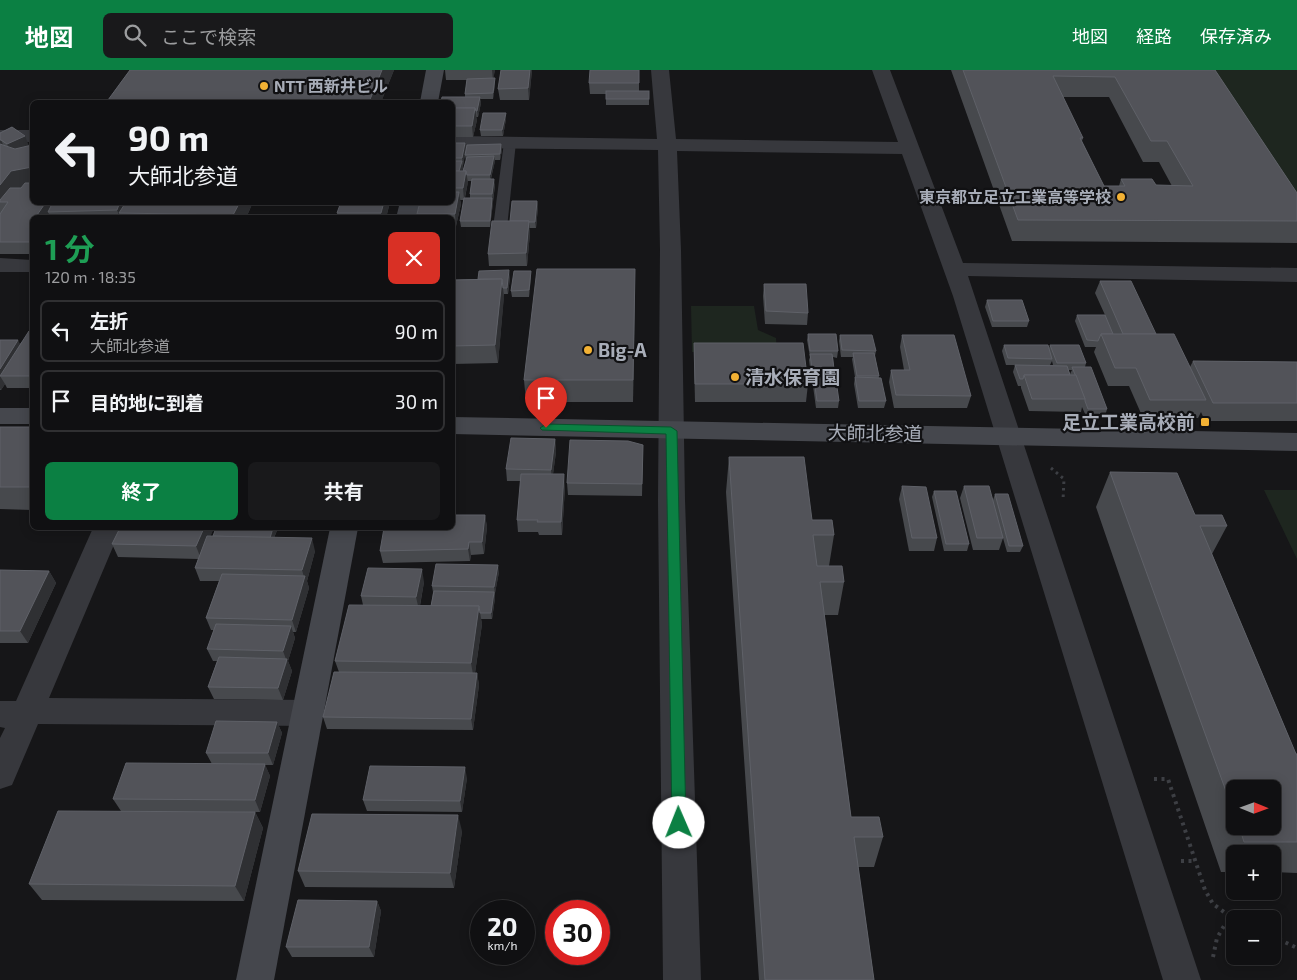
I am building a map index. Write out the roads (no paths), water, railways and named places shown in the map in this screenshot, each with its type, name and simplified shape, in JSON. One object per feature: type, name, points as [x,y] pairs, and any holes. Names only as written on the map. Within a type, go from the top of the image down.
[{"type":"street","points":[[429,100],[435,70]]},
{"type":"street","points":[[660,70],[668,144],[671,245],[671,431],[682,980]]},
{"type":"street","points":[[881,70],[964,296],[1008,435],[1192,970]]},
{"type":"street","points":[[0,136],[30,136]]},
{"type":"street","points":[[455,142],[910,148]]},
{"type":"street","points":[[0,265],[30,266]]},
{"type":"street","points":[[953,269],[1294,280]]},
{"type":"street","points":[[0,416],[30,416]]},
{"type":"street","name":"大師北参道","points":[[455,425],[671,431],[1008,435],[1297,442]]},
{"type":"street","points":[[0,776],[18,713],[106,530]]},
{"type":"street","points":[[255,980],[344,530]]},
{"type":"street","points":[[18,713],[308,712]]},
{"type":"lane","points":[[500,228],[510,142]]},
{"type":"place","name":"NTT 西新井ビル","points":[[264,86]]},
{"type":"place","name":"東京都立足立工業高等学校","points":[[1121,197]]},
{"type":"place","name":"Big-A","points":[[588,350]]},
{"type":"place","name":"清水保育園","points":[[735,377]]},
{"type":"place","name":"足立工業高校前","points":[[1205,422]]}]
